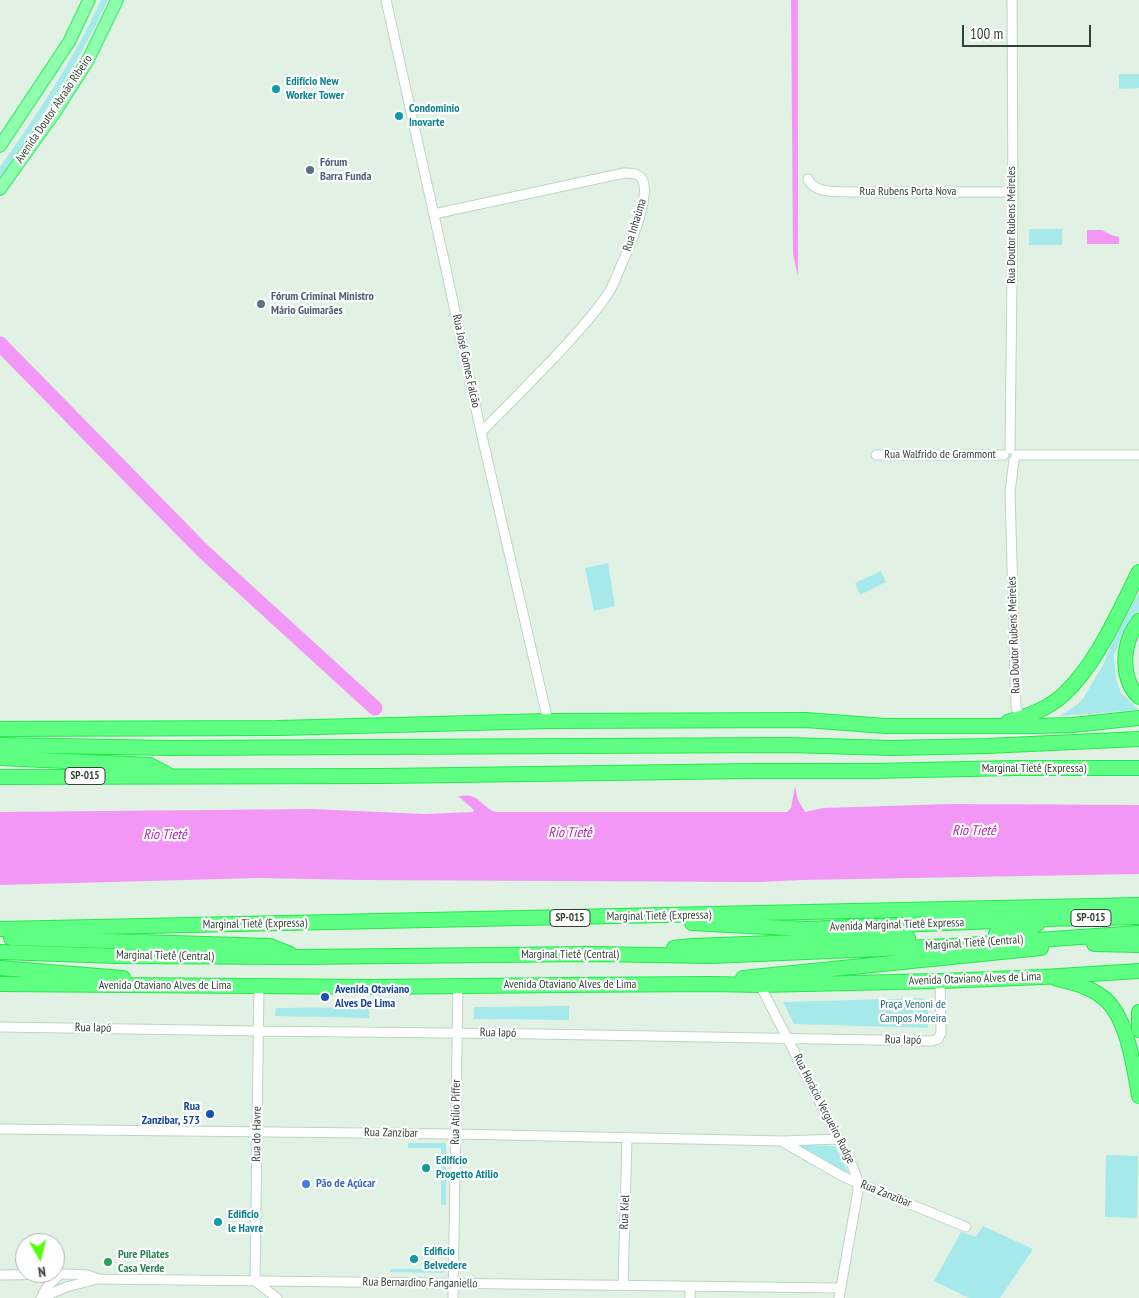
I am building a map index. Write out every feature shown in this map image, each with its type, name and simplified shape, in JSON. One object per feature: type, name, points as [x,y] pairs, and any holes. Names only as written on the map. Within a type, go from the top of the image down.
[{"type":"highway","points":[[991,726],[1034,713],[1062,696],[1077,680],[1098,650],[1139,572]]},
{"type":"highway","points":[[1139,621],[1131,634],[1125,656],[1129,684],[1139,697]]},
{"type":"highway","points":[[0,729],[278,728],[548,720],[806,720],[885,726],[991,726],[1073,725],[1139,718]]},
{"type":"highway","points":[[0,745],[171,748],[759,745],[891,748],[1139,739]]},
{"type":"highway","points":[[0,758],[150,765],[170,776]]},
{"type":"highway","name":"Marginal Tietê (Expressa)","points":[[0,777],[383,776],[1139,768]]},
{"type":"highway","name":"Marginal Tietê (Expressa)","points":[[0,929],[1139,904]]},
{"type":"highway","name":"Avenida Marginal Tietê Expressa","points":[[655,916],[674,922],[806,929],[1139,917]]},
{"type":"highway","points":[[643,955],[692,946],[985,935],[1033,927],[1042,919]]},
{"type":"highway","name":"Marginal Tietê (Central)","points":[[0,952],[117,956],[300,957],[592,954],[710,956],[951,946],[1139,934]]},
{"type":"highway","points":[[0,937],[270,946],[300,957]]},
{"type":"highway","points":[[711,984],[725,980],[785,973],[1059,946],[1098,944],[1139,945]]},
{"type":"highway","points":[[0,968],[129,978],[166,986]]},
{"type":"highway","name":"Avenida Otaviano Alves de Lima","points":[[0,984],[371,987],[458,985],[760,985],[940,981],[1139,971]]},
{"type":"highway","points":[[1043,977],[1087,988],[1102,996],[1112,1006],[1121,1020],[1125,1032],[1139,1096]]},
{"type":"highway","points":[[1139,1012],[1139,1030]]},
{"type":"main road","name":"Avenida Doutor Abraão Ribeiro","points":[[0,146],[68,42],[89,0]]},
{"type":"main road","name":"Avenida Doutor Abraão Ribeiro","points":[[0,189],[55,112],[88,60],[117,0]]},
{"type":"street","name":"Rua José Gomes Falcão","points":[[386,0],[481,432],[548,720]]},
{"type":"street","name":"Rua Doutor Rubens Meireles","points":[[1012,0],[1013,192],[1010,492],[1016,707],[1022,718]]},
{"type":"street","name":"Rua Inhaúma","points":[[434,214],[624,173],[637,174],[645,184],[640,216],[609,293],[576,334],[481,432]]},
{"type":"street","name":"Rua Rubens Porta Nova","points":[[808,178],[814,188],[831,190],[861,192],[1013,192]]},
{"type":"street","name":"Rua Walfrido de Grammont","points":[[876,455],[1139,455]]},
{"type":"street","name":"Rua Iapó","points":[[0,1027],[932,1041],[936,1040],[941,1033],[940,981]]},
{"type":"street","name":"Rua Atílio Piffer","points":[[453,1298],[458,985]]},
{"type":"street","name":"Rua Horácio Vergueiro Rudge","points":[[760,985],[857,1178],[858,1191],[838,1298]]},
{"type":"street","name":"Rua do Havre","points":[[255,1281],[259,986]]},
{"type":"street","name":"Rua Zanzibar","points":[[0,1129],[456,1134],[783,1142],[839,1139]]},
{"type":"street","name":"Rua Kiel","points":[[623,1286],[627,1138]]},
{"type":"street","name":"Rua Zanzibar","points":[[783,1142],[858,1183],[966,1227]]},
{"type":"street","name":"Rua Bernardino Fanganiello","points":[[65,1274],[87,1275],[99,1279],[840,1288]]},
{"type":"street","name":"Rua Bernardino Fanganiello","points":[[0,1275],[15,1275]]},
{"type":"street","points":[[42,1298],[66,1287],[99,1279]]},
{"type":"street","points":[[255,1281],[277,1298]]},
{"type":"street","points":[[42,1298],[52,1283]]},
{"type":"street","points":[[690,1286],[690,1298]]},
{"type":"green space","points":[[101,0],[108,0],[84,47],[44,113],[0,178],[0,167],[55,85]]},
{"type":"green space","points":[[1119,74],[1139,74],[1139,88],[1119,89]]},
{"type":"green space","points":[[1029,229],[1062,229],[1062,245],[1029,245]]},
{"type":"green space","points":[[608,563],[615,606],[594,611],[585,568]]},
{"type":"green space","points":[[881,571],[886,582],[860,595],[855,583]]},
{"type":"green space","points":[[1139,593],[1139,611],[1131,618],[1114,656],[1116,679],[1121,693],[1139,710],[1060,716],[1078,704],[1084,697],[1104,663],[1117,631]]},
{"type":"green space","name":"Praça Venoni de Campos Moreira","points":[[923,998],[928,1004],[928,1028],[794,1024],[783,1002]]},
{"type":"green space","points":[[569,1006],[569,1020],[474,1019],[474,1007]]},
{"type":"green space","points":[[369,1007],[369,1018],[275,1016],[276,1008]]},
{"type":"green space","points":[[408,1143],[446,1143],[446,1205],[441,1205],[441,1148],[408,1148]]},
{"type":"green space","points":[[797,1146],[835,1146],[849,1174],[820,1161]]},
{"type":"green space","points":[[1106,1155],[1138,1156],[1137,1218],[1105,1217]]},
{"type":"green space","points":[[983,1226],[1033,1249],[1000,1298],[969,1298],[934,1281],[961,1232],[976,1237]]},
{"type":"green space","points":[[390,1269],[445,1269],[444,1272],[440,1273],[390,1272]]},
{"type":"water","points":[[791,0],[798,0],[798,276],[793,254]]},
{"type":"water","points":[[1087,230],[1102,230],[1119,237],[1119,244],[1087,244]]},
{"type":"water","name":"Rio Tietê","points":[[795,786],[798,800],[805,812],[823,808],[952,804],[1139,805],[1139,874],[759,882],[259,878],[0,885],[0,812],[311,809],[425,814],[473,812],[474,810],[458,796],[471,796],[496,812],[787,812],[791,808]]},
{"type":"waterway","points":[[0,344],[203,551],[375,708]]},
{"type":"place","name":"Edifício New Worker Tower","points":[[276,89]]},
{"type":"place","name":"Condominio Inovarte","points":[[399,116]]},
{"type":"place","name":"Fórum Barra Funda","points":[[310,170]]},
{"type":"place","name":"Fórum Criminal Ministro Mário Guimarães","points":[[261,304]]},
{"type":"place","name":"Avenida Otaviano Alves De Lima","points":[[325,997]]},
{"type":"place","name":"Rua Zanzibar, 573","points":[[210,1114]]},
{"type":"place","name":"Edifício Progetto Atilio","points":[[426,1168]]},
{"type":"place","name":"Pão de Açúcar","points":[[306,1184]]},
{"type":"place","name":"Edificio le Havre","points":[[218,1222]]},
{"type":"place","name":"Edificio Belvedere","points":[[414,1259]]},
{"type":"place","name":"Pure Pilates Casa Verde","points":[[108,1262]]}]
